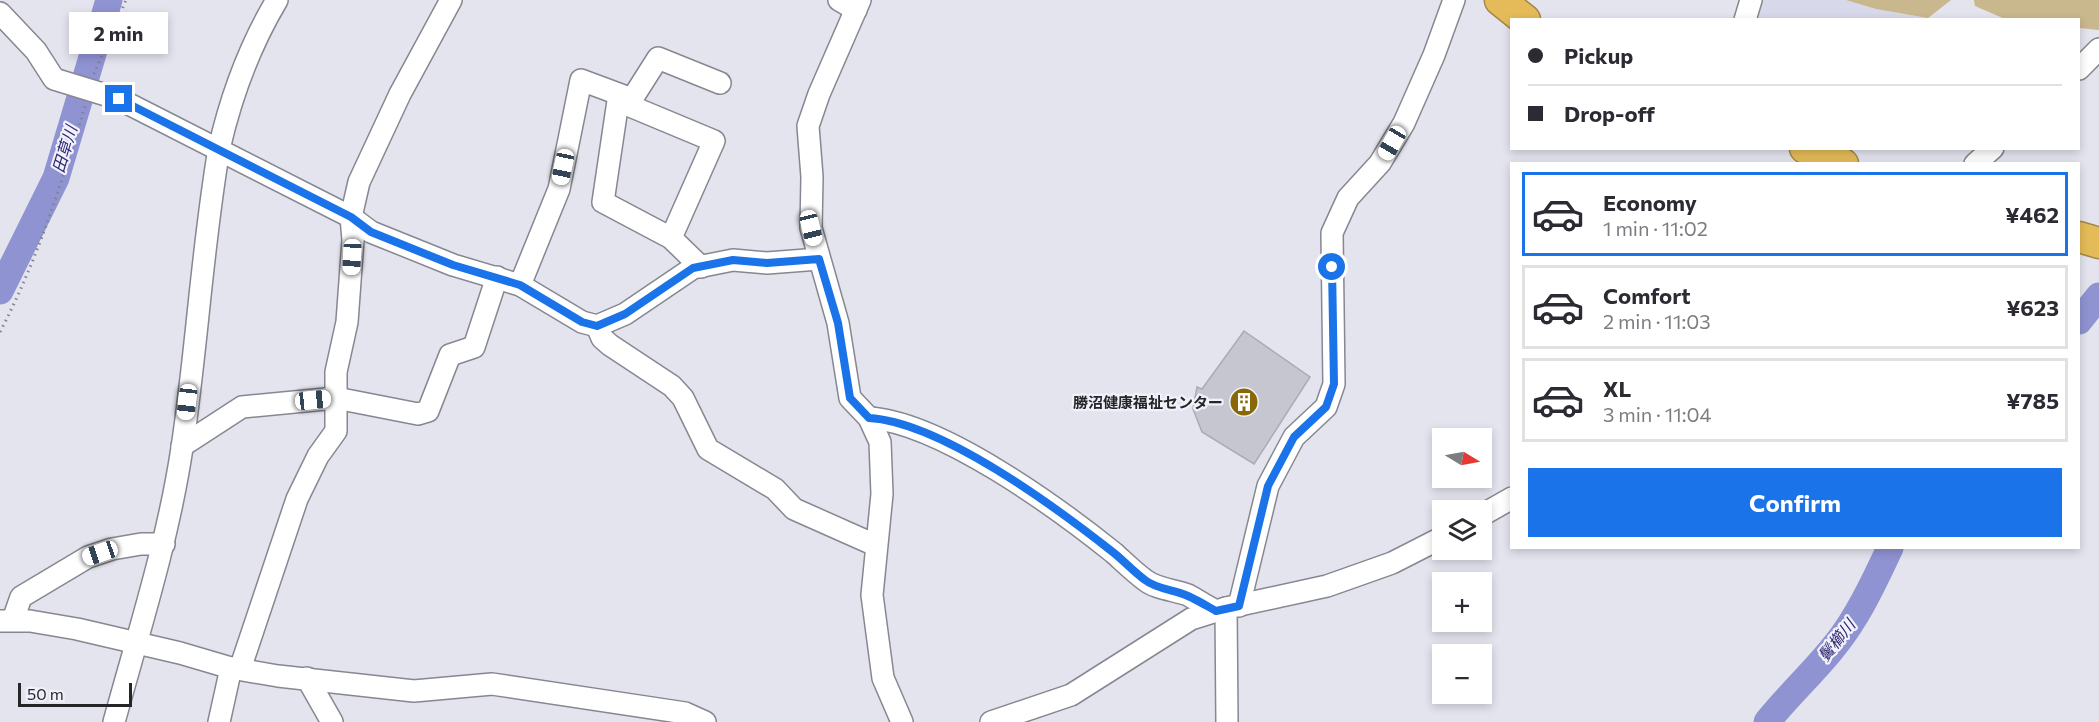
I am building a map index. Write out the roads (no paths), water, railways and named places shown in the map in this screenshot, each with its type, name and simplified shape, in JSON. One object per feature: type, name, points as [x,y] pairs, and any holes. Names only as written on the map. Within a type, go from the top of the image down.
[{"type":"highway","points":[[1500,0],[1522,18]]},
{"type":"highway","points":[[1809,150],[1838,162]]},
{"type":"street","points":[[114,722],[164,544],[182,446],[219,148],[228,106],[243,68],[276,0]]},
{"type":"street","points":[[219,722],[297,499],[318,456],[336,431],[336,372],[351,291],[353,240],[351,217],[359,182],[391,114],[451,0]]},
{"type":"street","points":[[1227,722],[1227,608],[1268,486],[1294,437],[1326,407],[1334,384],[1332,233],[1348,198],[1380,163],[1404,123],[1434,55],[1454,0]]},
{"type":"street","points":[[1746,18],[1751,0]]},
{"type":"street","points":[[852,3],[808,126],[812,177],[811,228],[838,323],[850,398],[869,418],[880,441],[882,494],[875,544],[872,595],[882,678],[902,722]]},
{"type":"street","points":[[0,13],[31,45],[54,79],[119,99],[351,217],[371,232],[453,265],[520,285],[582,322],[597,326],[625,314],[693,268],[733,260],[767,263],[819,259]]},
{"type":"street","points":[[2080,68],[2099,49]]},
{"type":"street","points":[[520,285],[559,189],[581,80],[632,99],[658,58],[720,82]]},
{"type":"street","points":[[671,238],[714,141],[618,101],[603,202],[671,238],[701,267]]},
{"type":"street","points":[[1977,162],[1991,150]]},
{"type":"street","points":[[182,446],[242,407],[336,398],[418,414],[428,411],[450,356],[474,347],[497,277]]},
{"type":"street","points":[[597,326],[602,338],[610,345],[672,386],[682,398],[708,449],[775,489],[794,508],[875,544]]},
{"type":"street","points":[[869,418],[891,419],[965,451],[1048,506],[1113,553],[1147,582],[1227,608]]},
{"type":"street","points":[[1492,509],[1510,499]]},
{"type":"street","points":[[992,722],[1071,695],[1191,619],[1227,608],[1327,586],[1392,563],[1432,543]]},
{"type":"street","points":[[6,621],[21,597],[88,558],[132,546],[164,544]]},
{"type":"street","points":[[6,621],[30,621],[136,642],[236,669],[414,691],[492,684],[632,713],[685,712],[705,722]]},
{"type":"street","points":[[307,678],[332,722]]},
{"type":"waterway","name":"田草川","points":[[0,291],[56,178],[109,0]]},
{"type":"waterway","name":"鬢櫛川","points":[[2080,320],[2099,296]]},
{"type":"waterway","name":"鬢櫛川","points":[[1767,722],[1824,659],[1845,632],[1864,601],[1890,549]]},
{"type":"place","name":"勝沼健康福祉センター","points":[[1244,402]]}]
